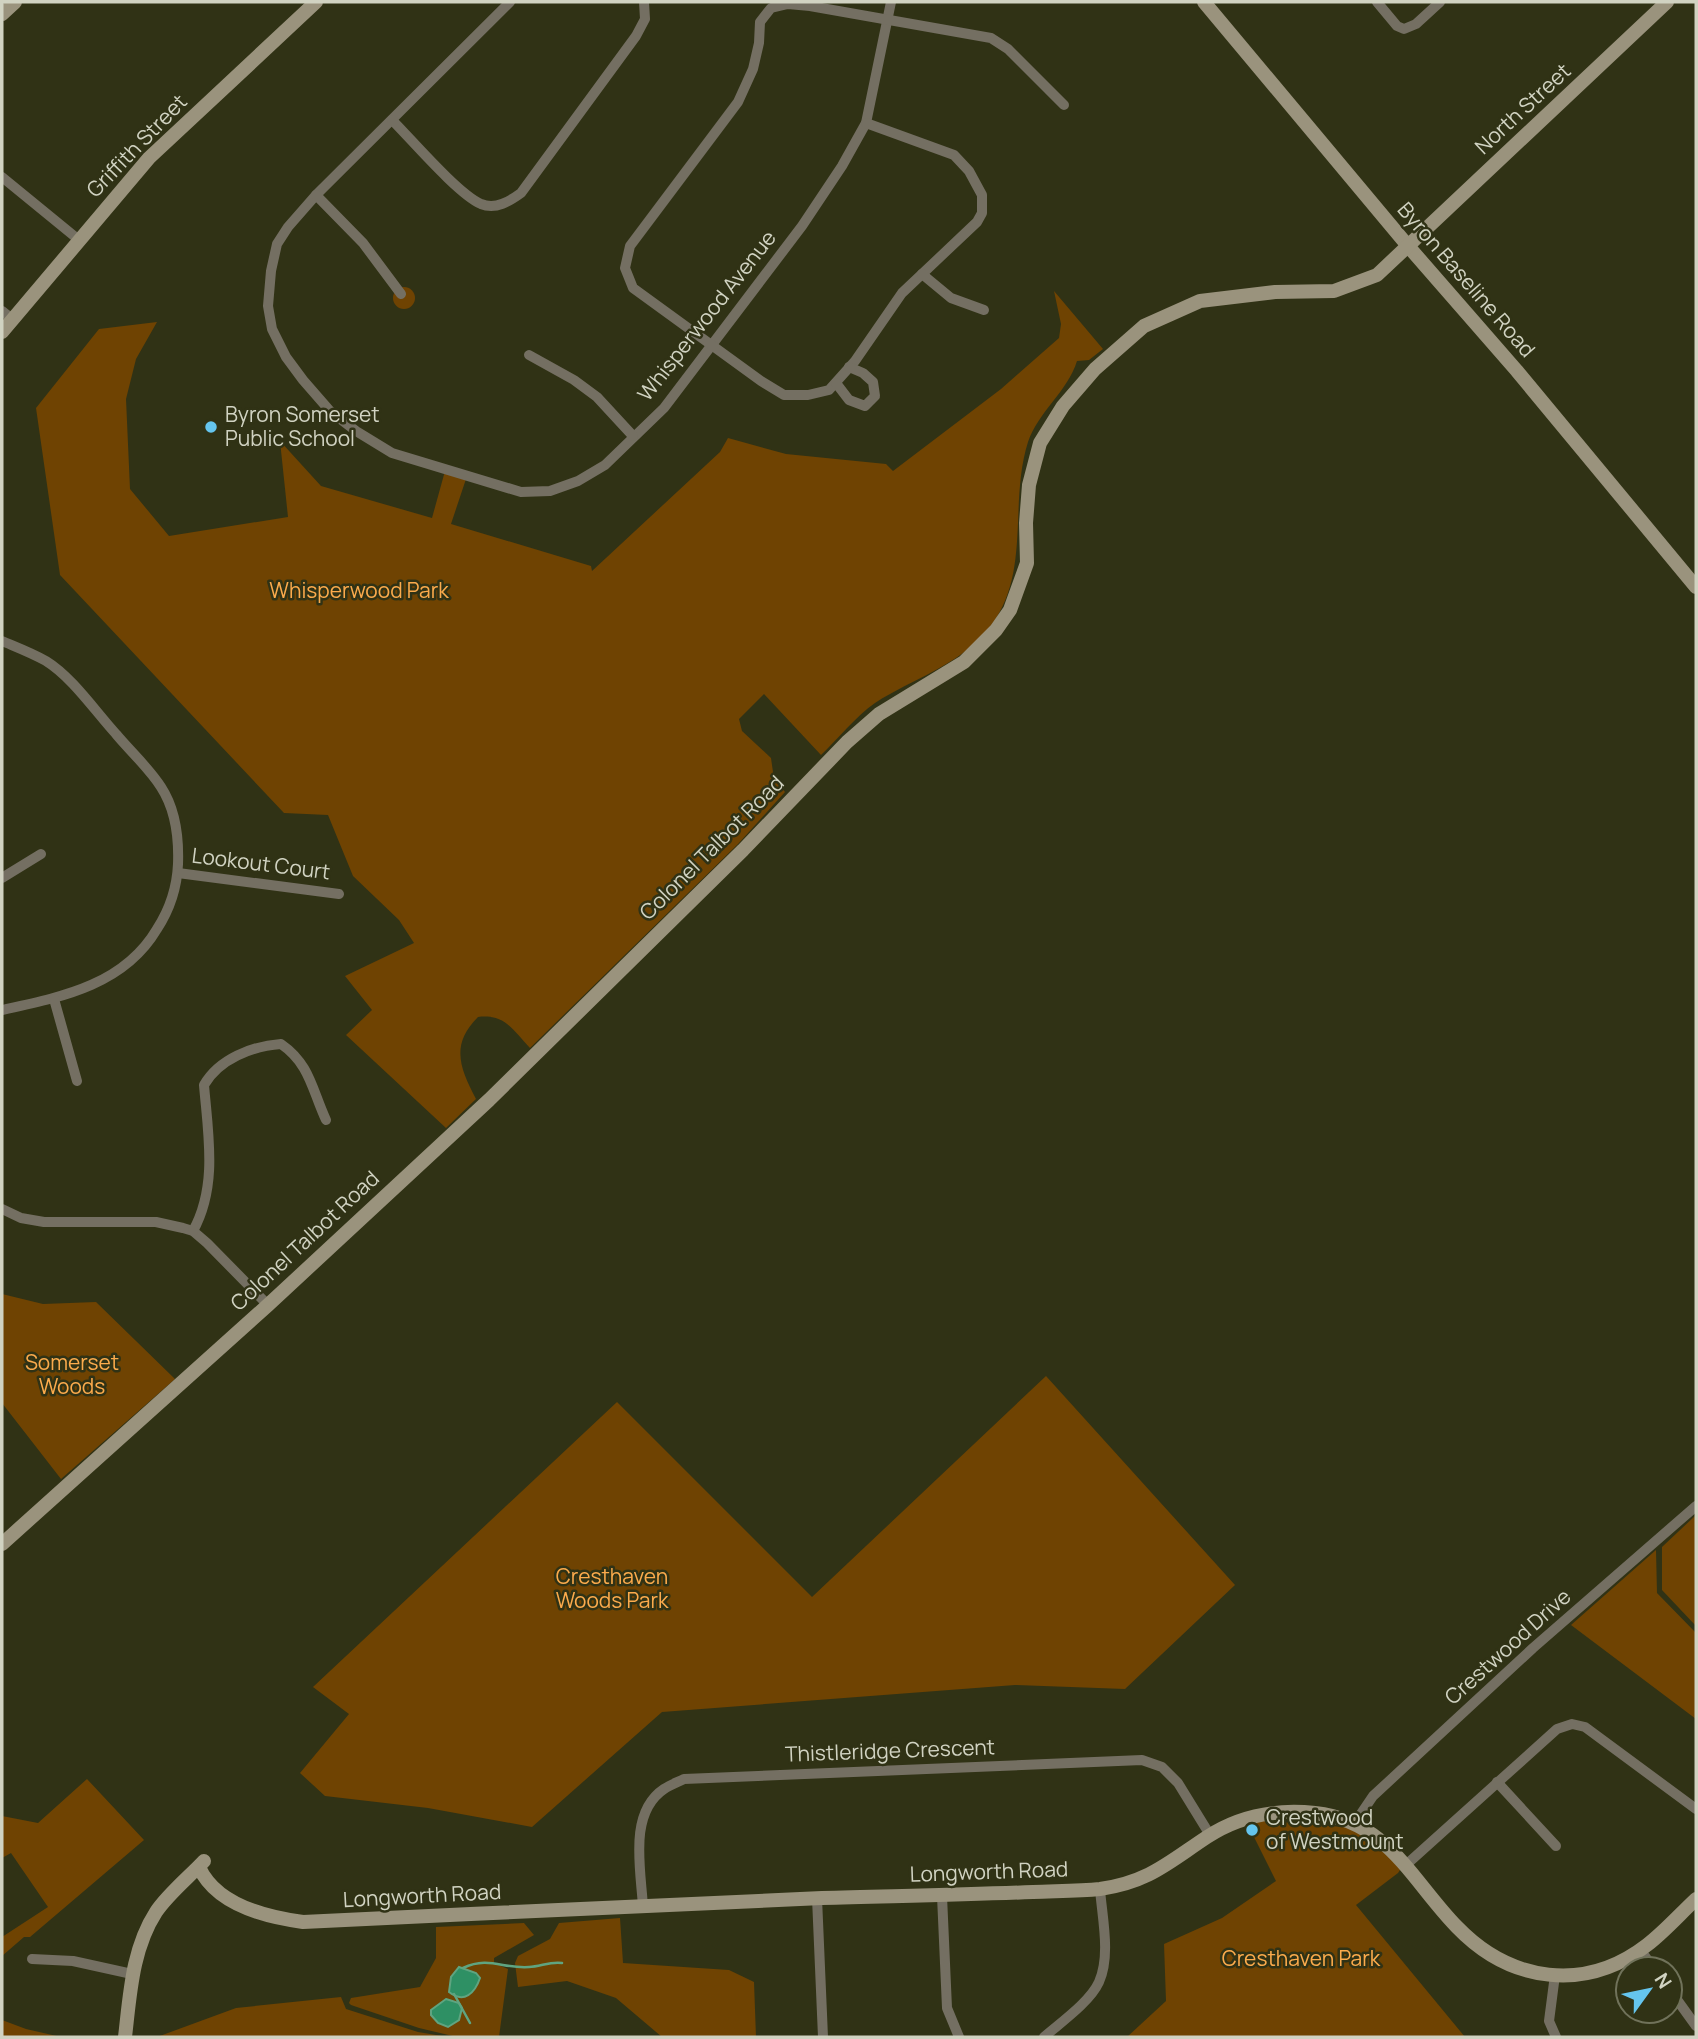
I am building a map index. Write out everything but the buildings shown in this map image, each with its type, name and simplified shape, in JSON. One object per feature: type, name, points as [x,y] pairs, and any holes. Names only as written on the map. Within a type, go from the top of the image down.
[{"type":"main road","points":[[2,14],[15,2]]},
{"type":"main road","name":"Griffith Street","points":[[2,332],[7,315],[79,240],[149,158],[316,2]]},
{"type":"main road","name":"Byron Baseline Road","points":[[1204,2],[1696,587]]},
{"type":"main road","name":"North Street","points":[[1408,246],[1667,2]]},
{"type":"main road","name":"Colonel Talbot Road","points":[[2,1544],[268,1305],[489,1100],[743,850],[847,742],[879,714],[964,662],[996,630],[1010,610],[1027,563],[1029,485],[1040,443],[1063,406],[1095,369],[1144,326],[1200,301],[1275,292],[1334,291],[1377,275],[1408,246]]},
{"type":"main road","name":"Longworth Road","points":[[132,1974],[156,1912],[202,1864],[204,1879],[227,1898],[253,1912],[303,1922],[817,1898],[1100,1889],[1152,1875],[1210,1835],[1245,1819],[1278,1812],[1317,1813],[1342,1819],[1384,1842],[1407,1864],[1457,1927],[1489,1955],[1532,1974],[1574,1976],[1610,1967],[1640,1950],[1696,1899]]},
{"type":"main road","points":[[125,2037],[132,1974]]},
{"type":"street","name":"Whisperwood Avenue","points":[[510,2],[316,195],[288,227],[277,244],[268,306],[272,329],[286,357],[330,411],[356,431],[392,453],[521,492],[550,491],[578,481],[605,465],[664,408],[713,345],[802,226],[842,166],[866,123],[891,2]]},
{"type":"street","points":[[392,120],[466,193],[483,205],[506,204],[522,193],[636,36],[645,19],[644,2]]},
{"type":"street","points":[[1377,2],[1397,26],[1404,29],[1416,24],[1440,2]]},
{"type":"street","points":[[866,123],[954,155],[970,170],[982,195],[982,213],[977,222],[902,293],[849,367],[829,390],[808,395],[784,395],[761,382],[634,288],[625,268],[630,246],[738,102],[753,69],[759,43],[760,22],[771,8],[788,4],[810,6],[991,38],[1008,49],[1064,105]]},
{"type":"street","points":[[2,177],[79,240]]},
{"type":"street","points":[[316,195],[363,243],[401,294]]},
{"type":"street","points":[[922,274],[951,298],[984,310]]},
{"type":"street","points":[[529,355],[597,397],[633,436]]},
{"type":"street","points":[[836,383],[849,400],[864,406],[875,396],[873,382],[863,373],[849,367]]},
{"type":"street","points":[[2,641],[47,662],[75,688],[161,787],[174,816],[179,843],[178,873],[170,906],[147,946],[130,963],[87,988],[54,999],[2,1010]]},
{"type":"street","points":[[2,878],[41,854]]},
{"type":"street","name":"Lookout Court","points":[[178,873],[339,894]]},
{"type":"street","points":[[54,999],[77,1081]]},
{"type":"street","points":[[193,1231],[203,1212],[210,1170],[204,1085],[218,1066],[260,1046],[281,1044],[297,1055],[309,1075],[326,1120]]},
{"type":"street","points":[[2,1209],[21,1218],[44,1222],[156,1222],[193,1231],[268,1305]]},
{"type":"street","name":"Crestwood Drive","points":[[1354,1824],[1373,1796],[1533,1648],[1696,1506]]},
{"type":"street","points":[[1407,1864],[1557,1728],[1572,1724],[1585,1727],[1696,1810]]},
{"type":"street","name":"Thistleridge Crescent","points":[[643,1907],[640,1826],[646,1808],[663,1790],[684,1779],[1142,1760],[1162,1767],[1178,1783],[1210,1835]]},
{"type":"street","points":[[1497,1782],[1556,1846]]},
{"type":"street","points":[[1044,2037],[1091,1994],[1098,1983],[1103,1968],[1104,1951],[1100,1889]]},
{"type":"street","points":[[942,1896],[947,2008],[959,2037]]},
{"type":"street","points":[[817,1898],[822,2037]]},
{"type":"street","points":[[1640,1950],[1644,1955]]},
{"type":"street","points":[[32,1959],[73,1961],[132,1974]]},
{"type":"street","points":[[1555,1975],[1549,2021],[1556,2037]]},
{"type":"street","points":[[1684,2009],[1696,2026]]},
{"type":"green space","points":[[404,287],[412,290],[415,298],[412,306],[404,309],[396,306],[393,298],[396,290]]},
{"type":"green space","name":"Whisperwood Park","points":[[1054,291],[1103,349],[1089,360],[1077,361],[1067,382],[1039,421],[1028,442],[1022,466],[1015,564],[1010,588],[1000,611],[986,632],[948,663],[875,703],[821,755],[764,694],[739,719],[742,731],[771,758],[774,779],[785,792],[738,844],[530,1048],[502,1020],[478,1017],[464,1037],[460,1057],[476,1099],[446,1128],[346,1035],[372,1010],[345,976],[414,943],[399,920],[353,876],[328,815],[284,813],[60,575],[36,408],[99,329],[157,322],[136,359],[126,399],[130,489],[169,536],[288,517],[280,441],[321,486],[432,518],[445,471],[467,476],[451,524],[591,566],[592,571],[720,452],[728,438],[786,454],[886,464],[893,471],[1001,389],[1059,338],[1061,324]]},
{"type":"green space","name":"Somerset Woods","points":[[2,1294],[43,1304],[96,1302],[175,1379],[61,1479],[2,1403]]},
{"type":"green space","name":"Cresthaven Woods Park","points":[[1046,1376],[1235,1585],[1125,1689],[1015,1685],[662,1712],[532,1827],[428,1808],[325,1796],[300,1773],[349,1714],[313,1687],[617,1402],[812,1597]]},
{"type":"green space","points":[[1696,1515],[1696,1626],[1662,1590],[1662,1547]]},
{"type":"green space","points":[[1656,1550],[1657,1593],[1696,1633],[1696,1719],[1571,1625]]},
{"type":"green space","points":[[87,1779],[144,1840],[30,1937],[24,1937],[2,1956],[2,1937],[48,1907],[11,1853],[2,1858],[2,1816],[38,1823]]},
{"type":"green space","name":"Cresthaven Park","points":[[1245,1819],[1354,1828],[1402,1867],[1356,1905],[1465,2037],[1127,2037],[1166,2001],[1164,1944],[1222,1918],[1276,1881]]},
{"type":"green space","points":[[620,1918],[623,1963],[729,1970],[754,1982],[756,2037],[662,2037],[616,1998],[567,1981],[518,1987],[515,1963],[518,1956],[550,1939],[559,1923]]},
{"type":"green space","points":[[524,1923],[534,1935],[494,1958],[494,1963],[508,1969],[499,2037],[457,2037],[419,2028],[349,2003],[351,1998],[420,1987],[436,1958],[436,1927]]},
{"type":"green space","points":[[341,1997],[346,2009],[418,2032],[448,2037],[157,2037],[236,2008]]},
{"type":"green space","points":[[2,2020],[26,2029],[61,2037],[2,2037]]},
{"type":"shaded area","points":[[459,1967],[476,1973],[480,1978],[472,1992],[464,1997],[449,1992],[451,1977]]},
{"type":"shaded area","points":[[446,1999],[459,2003],[462,2008],[459,2020],[448,2027],[438,2023],[431,2015],[431,2010]]},
{"type":"waterway","points":[[463,1968],[481,1963],[520,1967],[562,1963]]},
{"type":"waterway","points":[[454,1994],[470,2023]]},
{"type":"place","name":"Byron Somerset Public School","points":[[211,427]]},
{"type":"place","name":"Crestwood of Westmount","points":[[1252,1830]]}]
